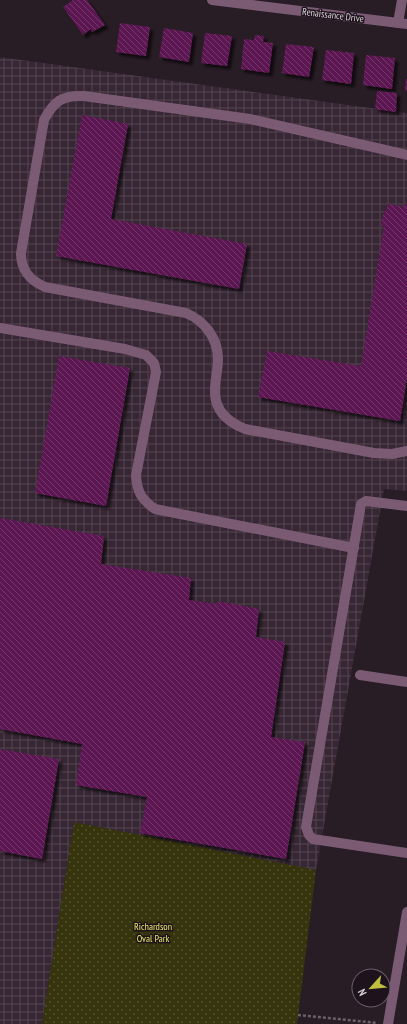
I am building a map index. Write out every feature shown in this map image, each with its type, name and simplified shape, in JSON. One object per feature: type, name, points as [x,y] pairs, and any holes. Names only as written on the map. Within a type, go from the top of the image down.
[{"type":"street","name":"Renaissance Drive","points":[[212,0],[402,23]]},
{"type":"street","points":[[402,0],[402,23]]},
{"type":"street","points":[[407,155],[250,119],[84,96],[67,97],[58,101],[52,107],[44,120],[20,253],[21,260],[29,278],[45,287],[186,313],[194,316],[208,329],[213,338],[217,349],[218,359],[215,391],[216,400],[220,410],[234,425],[245,429],[374,453],[392,454],[407,451]]},
{"type":"street","points":[[0,328],[125,349],[146,355],[154,363],[156,372],[136,475],[137,488],[145,501],[155,509],[354,548]]},
{"type":"street","points":[[407,506],[366,501],[361,504],[306,827],[309,835],[313,839],[407,853]]},
{"type":"street","points":[[360,675],[407,682]]},
{"type":"street","points":[[388,1024],[407,912]]},
{"type":"path","points":[[298,1015],[388,1024]]},
{"type":"shaded area","points":[[0,57],[407,113],[407,491],[384,489],[316,870],[74,822],[42,1024],[0,1024]]},
{"type":"green space","name":"Richardson Oval Park","points":[[74,822],[316,870],[297,1024],[42,1024]]},
{"type":"building","points":[[73,0],[87,0],[105,25],[92,32],[91,29],[83,35],[63,7]]},
{"type":"building","points":[[120,23],[150,27],[146,56],[116,52]]},
{"type":"building","points":[[164,28],[193,33],[189,62],[159,57]]},
{"type":"building","points":[[205,33],[232,36],[227,66],[201,63]]},
{"type":"building","points":[[255,35],[264,36],[263,42],[273,43],[269,73],[241,69],[244,39],[254,40]]},
{"type":"building","points":[[286,44],[314,47],[309,77],[282,73]]},
{"type":"building","points":[[326,50],[354,53],[351,84],[322,80]]},
{"type":"building","points":[[366,55],[395,58],[392,89],[363,85]]},
{"type":"building","points":[[407,79],[407,91],[405,90]]},
{"type":"building","points":[[377,91],[397,93],[396,112],[375,109]]},
{"type":"building","points":[[82,115],[128,124],[111,219],[247,244],[239,289],[56,256]]},
{"type":"building","points":[[388,204],[404,207],[404,204],[407,204],[407,378],[400,421],[258,397],[267,351],[361,366],[384,226],[381,226],[384,211],[386,211]]},
{"type":"building","points":[[59,356],[130,368],[106,506],[35,493]]},
{"type":"building","points":[[0,518],[104,536],[101,564],[191,578],[189,600],[217,604],[218,601],[259,609],[256,637],[285,642],[271,737],[305,742],[286,859],[140,833],[147,797],[76,785],[82,744],[0,729]]},
{"type":"building","points":[[0,749],[59,759],[42,859],[0,851]]}]
